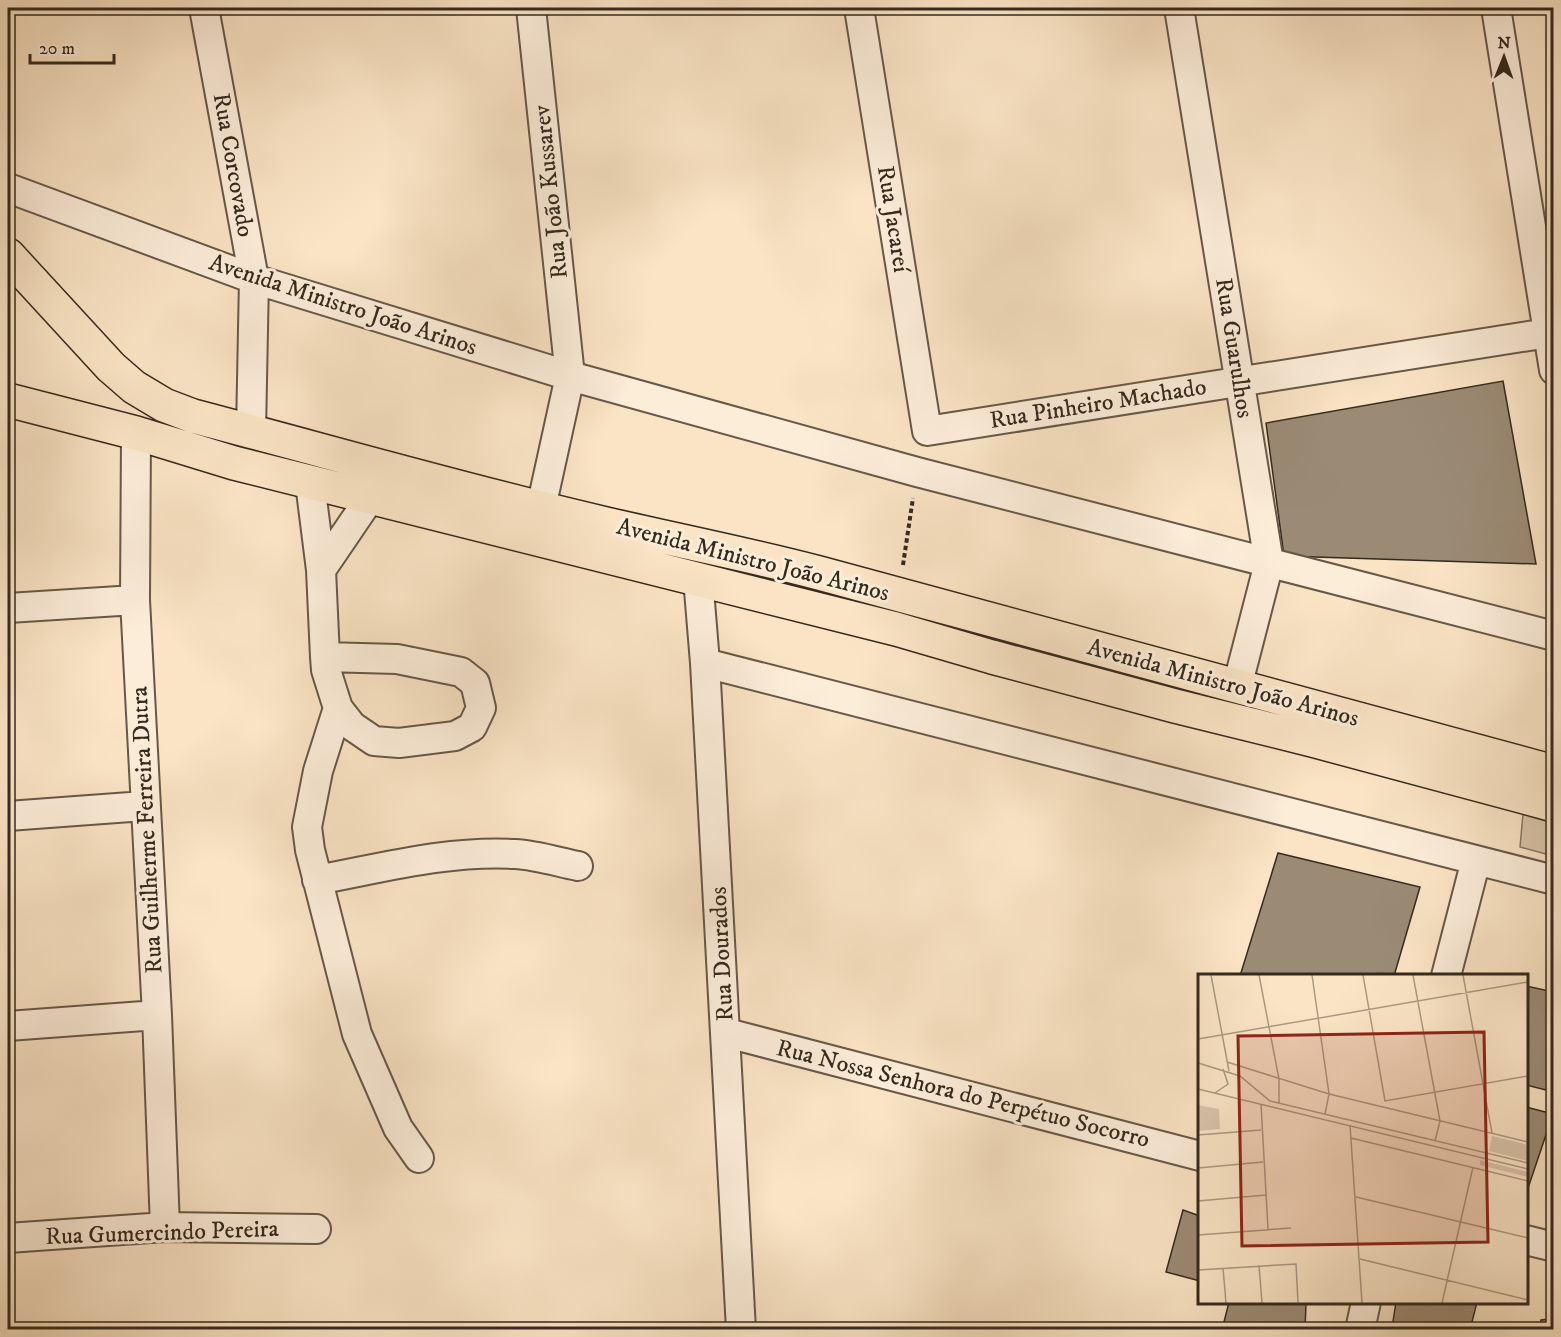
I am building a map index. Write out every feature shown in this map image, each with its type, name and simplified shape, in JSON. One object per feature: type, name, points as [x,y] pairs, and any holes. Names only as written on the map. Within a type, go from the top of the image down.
[{"type":"highway","name":"Avenida Ministro João Arinos","points":[[8,255],[111,367],[134,387],[164,405],[193,416],[427,480],[602,523],[751,555],[1554,772]]},
{"type":"highway","name":"Avenida Ministro João Arinos","points":[[8,400],[136,433],[310,483],[896,629],[1140,697],[1312,740],[1554,806]]},
{"type":"street","name":"Rua Corcovado","points":[[204,8],[254,279],[251,431]]},
{"type":"street","name":"Rua João Kussarev","points":[[531,8],[570,376],[541,508]]},
{"type":"street","name":"Rua Jacareí","points":[[859,8],[927,431]]},
{"type":"street","name":"Rua Guarulhos","points":[[1179,8],[1269,563],[1237,687]]},
{"type":"street","points":[[1496,8],[1551,332],[1554,370]]},
{"type":"street","name":"Avenida Ministro João Arinos","points":[[8,188],[254,279],[570,376],[917,472],[1554,636]]},
{"type":"street","name":"Rua Pinheiro Machado","points":[[927,431],[1551,332]]},
{"type":"street","name":"Rua Guilherme Ferreira Dutra","points":[[136,433],[135,600],[144,806],[157,1015],[165,1227]]},
{"type":"street","points":[[310,483],[321,570],[325,657],[326,670],[338,708],[352,726],[374,741],[399,742],[455,736],[472,727],[481,708],[475,683],[461,672],[397,659],[325,657]]},
{"type":"street","points":[[321,570],[370,498]]},
{"type":"street","name":"Rua Dourados","points":[[698,578],[727,1033],[741,1329]]},
{"type":"street","points":[[8,608],[135,600]]},
{"type":"street","points":[[705,663],[1554,880]]},
{"type":"street","points":[[338,708],[318,771],[307,827],[317,880],[357,1034],[398,1128],[419,1158]]},
{"type":"street","points":[[8,816],[144,806]]},
{"type":"street","points":[[317,880],[451,855],[483,853],[517,854],[578,866]]},
{"type":"street","points":[[1446,974],[1476,860]]},
{"type":"street","points":[[8,1026],[157,1015]]},
{"type":"street","name":"Rua Nossa Senhora do Perpétuo Socorro","points":[[727,1033],[1198,1155]]},
{"type":"street","name":"Rua Gumercindo Pereira","points":[[8,1238],[165,1227],[316,1229]]},
{"type":"street","points":[[1528,1240],[1554,1247]]},
{"type":"street","points":[[1360,1329],[1366,1304]]},
{"type":"path","points":[[899,596],[917,472]]},
{"type":"shaded area","points":[[1523,814],[1553,823],[1553,856],[1520,847]]},
{"type":"building","points":[[1503,381],[1536,564],[1284,556],[1266,423]]},
{"type":"building","points":[[1278,853],[1420,887],[1395,974],[1241,974]]},
{"type":"building","points":[[1528,986],[1554,992],[1554,1092],[1528,1086]]},
{"type":"building","points":[[1528,1108],[1553,1114],[1528,1188]]},
{"type":"building","points":[[1183,1210],[1198,1215],[1198,1280],[1166,1272]]},
{"type":"building","points":[[1228,1304],[1306,1304],[1305,1330],[1222,1330]]},
{"type":"building","points":[[1396,1304],[1476,1304],[1470,1330],[1392,1328]]},
{"type":"building","points":[[1541,1320],[1554,1320],[1554,1330],[1539,1330]]}]
